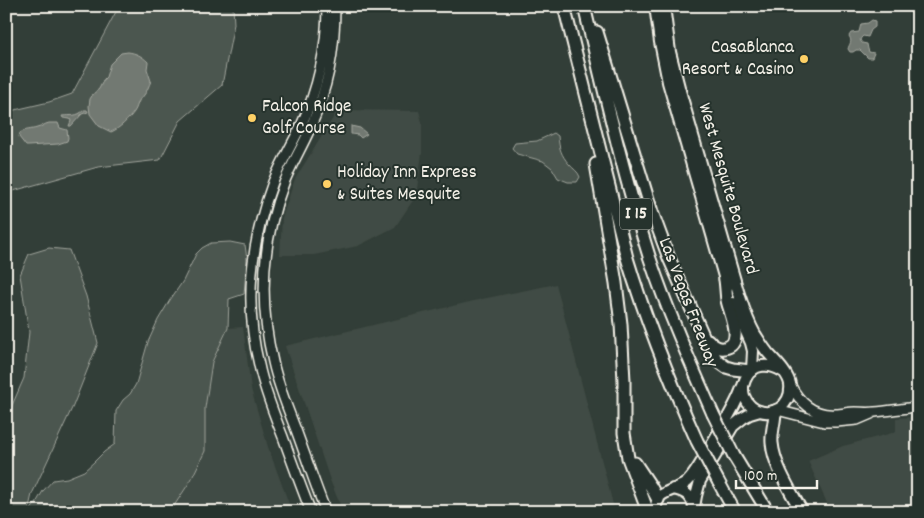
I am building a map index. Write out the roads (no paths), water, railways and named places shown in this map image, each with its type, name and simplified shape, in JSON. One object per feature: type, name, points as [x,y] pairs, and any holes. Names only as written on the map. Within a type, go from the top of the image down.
[{"type":"highway","name":"Las Vegas Freeway","points":[[564,6],[627,258],[639,296],[678,399],[697,441],[735,512]]},
{"type":"highway","name":"Las Vegas Freeway","points":[[584,6],[632,201],[649,256],[676,329],[712,414],[734,456],[768,512]]},
{"type":"highway","points":[[590,6],[652,212],[669,258],[706,342],[713,355],[726,367],[733,370],[755,369]]},
{"type":"highway","points":[[583,83],[616,282],[621,324],[624,433],[627,451],[639,471],[652,487],[654,508]]},
{"type":"highway","points":[[704,337],[716,347],[722,348],[732,345],[735,340],[736,333],[727,300],[725,280]]},
{"type":"highway","points":[[769,411],[773,451],[782,476],[802,512]]},
{"type":"main road","points":[[322,502],[310,509],[268,395],[254,343],[251,308],[252,273],[256,239],[263,211],[274,181],[300,129],[315,90],[327,30],[327,6]]},
{"type":"main road","points":[[326,512],[273,363],[264,306],[264,275],[267,241],[274,212],[293,161],[308,134],[324,94],[331,65],[335,33],[335,6]]},
{"type":"main road","name":"West Mesquite Boulevard","points":[[655,6],[668,82],[725,280],[735,309],[751,343],[755,369]]},
{"type":"main road","name":"West Mesquite Boulevard","points":[[664,6],[670,52],[680,91],[747,319],[766,351],[783,371]]},
{"type":"main road","points":[[654,508],[661,495],[685,484],[694,474],[728,418],[743,387],[745,378],[755,369],[771,365],[783,371],[796,395],[812,410],[820,413],[874,412],[918,407]]},
{"type":"main road","points":[[694,510],[700,481],[733,426],[750,414],[769,411],[784,405],[790,392],[790,384]]},
{"type":"main road","points":[[743,387],[744,397],[750,406],[824,422],[857,420],[874,412]]},
{"type":"main road","points":[[673,489],[686,493],[693,502],[694,510]]},
{"type":"main road","points":[[305,496],[318,492]]},
{"type":"place","name":"CasaBlanca Resort & Casino","points":[[804,59]]},
{"type":"place","name":"Falcon Ridge Golf Course","points":[[252,118]]},
{"type":"place","name":"Holiday Inn Express & Suites Mesquite","points":[[327,184]]}]
